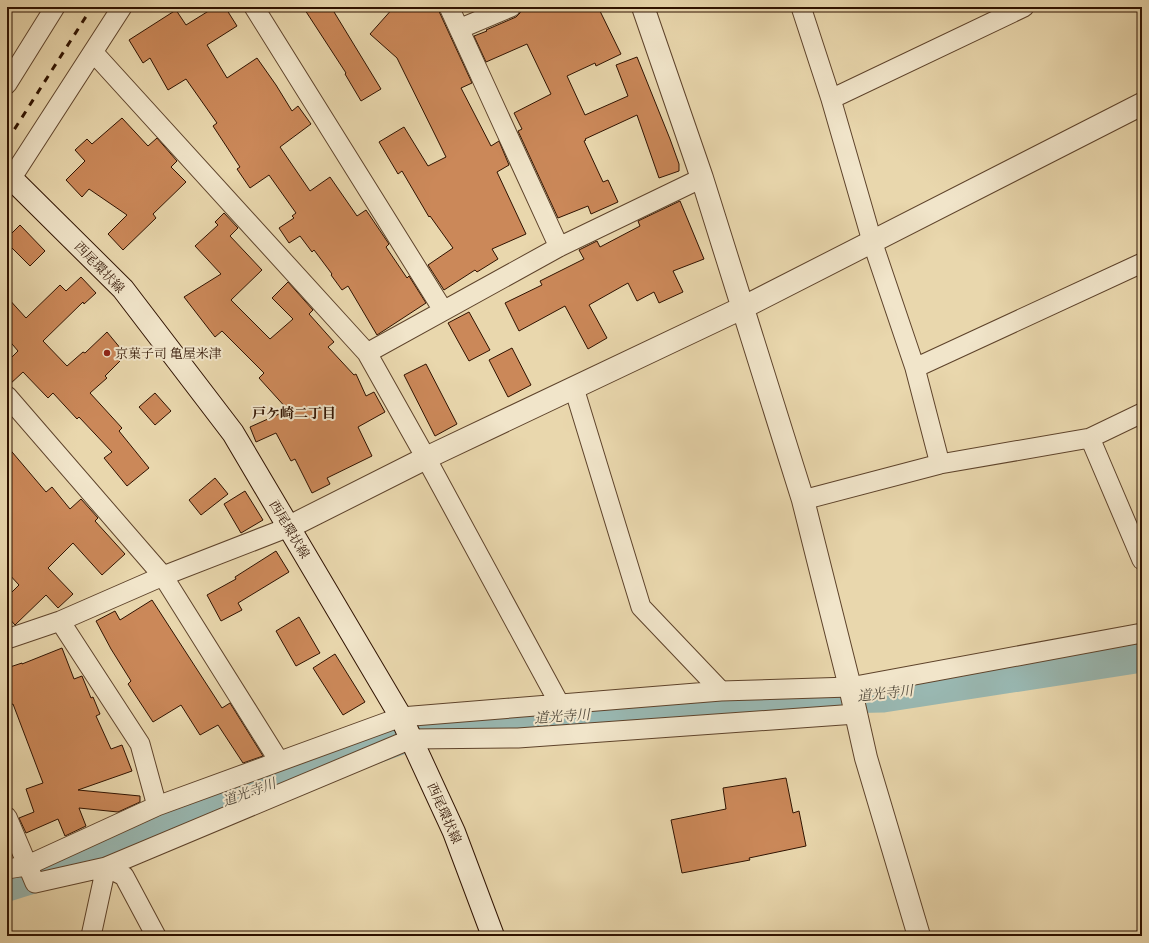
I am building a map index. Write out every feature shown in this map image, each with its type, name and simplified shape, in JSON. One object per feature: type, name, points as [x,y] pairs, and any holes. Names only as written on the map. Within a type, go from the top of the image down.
[{"type":"street","points":[[7,84],[55,7]]},
{"type":"street","points":[[8,179],[122,7]]},
{"type":"street","points":[[254,7],[443,310]]},
{"type":"street","points":[[449,7],[559,247]]},
{"type":"street","points":[[459,29],[511,7]]},
{"type":"street","points":[[643,7],[702,178],[803,500],[851,688],[866,758],[919,936]]},
{"type":"street","points":[[801,7],[831,99],[872,241],[915,368],[940,464]]},
{"type":"street","points":[[831,99],[1024,7]]},
{"type":"street","points":[[93,52],[367,353],[560,704]]},
{"type":"street","points":[[9,635],[60,621],[163,576],[289,527],[426,458],[742,308],[1142,104]]},
{"type":"street","points":[[367,353],[559,247],[702,178]]},
{"type":"street","name":"西尾環状線","points":[[8,179],[123,289],[233,433],[406,728],[454,832],[493,936]]},
{"type":"street","points":[[915,368],[1142,263]]},
{"type":"street","points":[[574,388],[641,608],[721,691]]},
{"type":"street","points":[[7,396],[163,576],[279,761]]},
{"type":"street","points":[[803,500],[940,464],[1090,438],[1142,412]]},
{"type":"street","points":[[1090,438],[1142,560]]},
{"type":"street","points":[[60,621],[140,744],[157,806]]},
{"type":"street","points":[[29,872],[157,806],[279,761],[406,728],[560,704],[721,691],[851,688],[1142,633]]},
{"type":"street","points":[[7,869],[29,872],[106,867],[406,728],[518,738],[856,713]]},
{"type":"street","points":[[7,817],[29,872]]},
{"type":"street","points":[[91,936],[106,867]]},
{"type":"street","points":[[106,867],[124,876],[156,936]]},
{"type":"building","points":[[215,7],[225,7],[237,26],[207,45],[227,78],[257,58],[292,111],[298,106],[311,124],[280,147],[310,191],[330,177],[357,216],[366,210],[389,244],[386,247],[407,278],[409,276],[426,303],[377,335],[348,286],[342,290],[314,250],[312,252],[300,236],[289,243],[279,228],[294,218],[292,216],[296,213],[269,175],[250,188],[237,169],[240,167],[213,126],[217,123],[186,79],[168,90],[150,58],[143,63],[129,40],[176,10],[186,25]]},
{"type":"building","points":[[303,7],[331,7],[381,89],[361,101],[345,74],[346,73]]},
{"type":"building","points":[[394,7],[437,7],[472,83],[461,88],[491,146],[499,141],[509,165],[497,172],[526,234],[492,249],[498,259],[477,272],[475,270],[444,290],[428,265],[453,248],[430,216],[429,217],[402,171],[398,174],[379,142],[404,127],[428,166],[446,157],[397,58],[370,34]]},
{"type":"building","points":[[522,7],[598,7],[621,54],[596,66],[595,63],[567,76],[585,115],[628,96],[616,65],[637,57],[670,139],[679,164],[679,171],[659,178],[637,115],[585,139],[586,140],[584,141],[603,182],[608,180],[618,202],[591,214],[588,206],[558,218],[518,131],[522,129],[514,113],[551,94],[527,44],[486,62],[474,36],[516,17],[520,13]]},
{"type":"building","points":[[122,118],[148,146],[157,138],[177,161],[171,167],[186,182],[153,214],[156,218],[123,250],[108,234],[127,215],[89,189],[82,197],[66,180],[85,161],[75,150],[87,139],[92,144]]},
{"type":"building","points":[[680,201],[704,259],[673,271],[683,292],[659,303],[654,292],[637,301],[628,283],[589,305],[607,338],[588,349],[565,306],[519,331],[505,303],[542,285],[540,281],[584,259],[579,250],[597,241],[600,247],[640,226],[638,221]]},
{"type":"building","points":[[224,213],[238,228],[230,236],[262,270],[231,300],[270,339],[293,319],[272,298],[288,282],[313,310],[309,314],[334,342],[328,347],[354,375],[356,374],[366,396],[374,392],[385,412],[358,427],[372,456],[327,478],[330,484],[312,493],[295,459],[291,461],[276,433],[256,442],[250,427],[288,410],[259,378],[264,373],[222,331],[215,337],[184,297],[221,274],[195,246],[218,225],[215,222]]},
{"type":"building","points":[[20,225],[45,251],[30,266],[7,243],[7,238]]},
{"type":"building","points":[[81,277],[96,293],[84,304],[83,302],[43,341],[67,366],[83,352],[85,353],[107,332],[126,355],[105,376],[107,378],[90,393],[122,428],[119,431],[149,468],[127,486],[104,458],[112,452],[79,417],[77,419],[53,393],[48,398],[23,372],[9,385],[7,385],[7,362],[18,351],[7,338],[7,297],[26,318],[60,285],[66,291]]},
{"type":"building","points":[[469,312],[490,350],[469,361],[448,323]]},
{"type":"building","points":[[512,348],[531,385],[508,397],[489,360]]},
{"type":"building","points":[[426,364],[457,424],[435,436],[404,375]]},
{"type":"building","points":[[155,393],[171,411],[155,425],[139,407]]},
{"type":"building","points":[[7,446],[46,492],[52,487],[70,509],[81,499],[98,518],[95,521],[125,554],[102,575],[73,543],[48,568],[73,594],[58,608],[46,595],[15,625],[7,616],[7,597],[19,585],[7,572]]},
{"type":"building","points":[[215,478],[228,494],[201,515],[189,500]]},
{"type":"building","points":[[245,491],[263,520],[241,533],[224,504]]},
{"type":"building","points":[[276,551],[289,572],[238,603],[242,610],[221,621],[207,595],[236,579],[235,577]]},
{"type":"building","points":[[152,600],[222,708],[230,703],[263,756],[243,763],[218,725],[200,735],[181,705],[153,722],[128,684],[131,681],[96,621],[115,611],[120,620]]},
{"type":"building","points":[[299,617],[320,653],[296,666],[276,631]]},
{"type":"building","points":[[62,648],[74,679],[82,676],[91,698],[93,697],[100,714],[96,716],[111,749],[122,745],[132,771],[78,790],[140,796],[140,802],[118,812],[79,808],[86,826],[65,836],[58,819],[26,833],[19,818],[34,812],[26,789],[43,783],[13,704],[7,706],[7,668],[22,664]]},
{"type":"building","points":[[335,654],[365,702],[343,715],[313,668]]},
{"type":"building","points":[[786,778],[793,813],[799,811],[806,846],[749,858],[750,860],[682,873],[671,820],[726,809],[723,788]]},
{"type":"waterway","name":"道光寺川","points":[[7,884],[100,855],[183,816],[420,730],[442,724],[834,696],[883,695],[1142,655]]},
{"type":"railway","points":[[7,141],[92,7]]},
{"type":"place","name":"京菓子司 亀屋米津","points":[[107,353]]},
{"type":"district","name":"戸ケ崎二丁目","points":[[294,413]]}]
